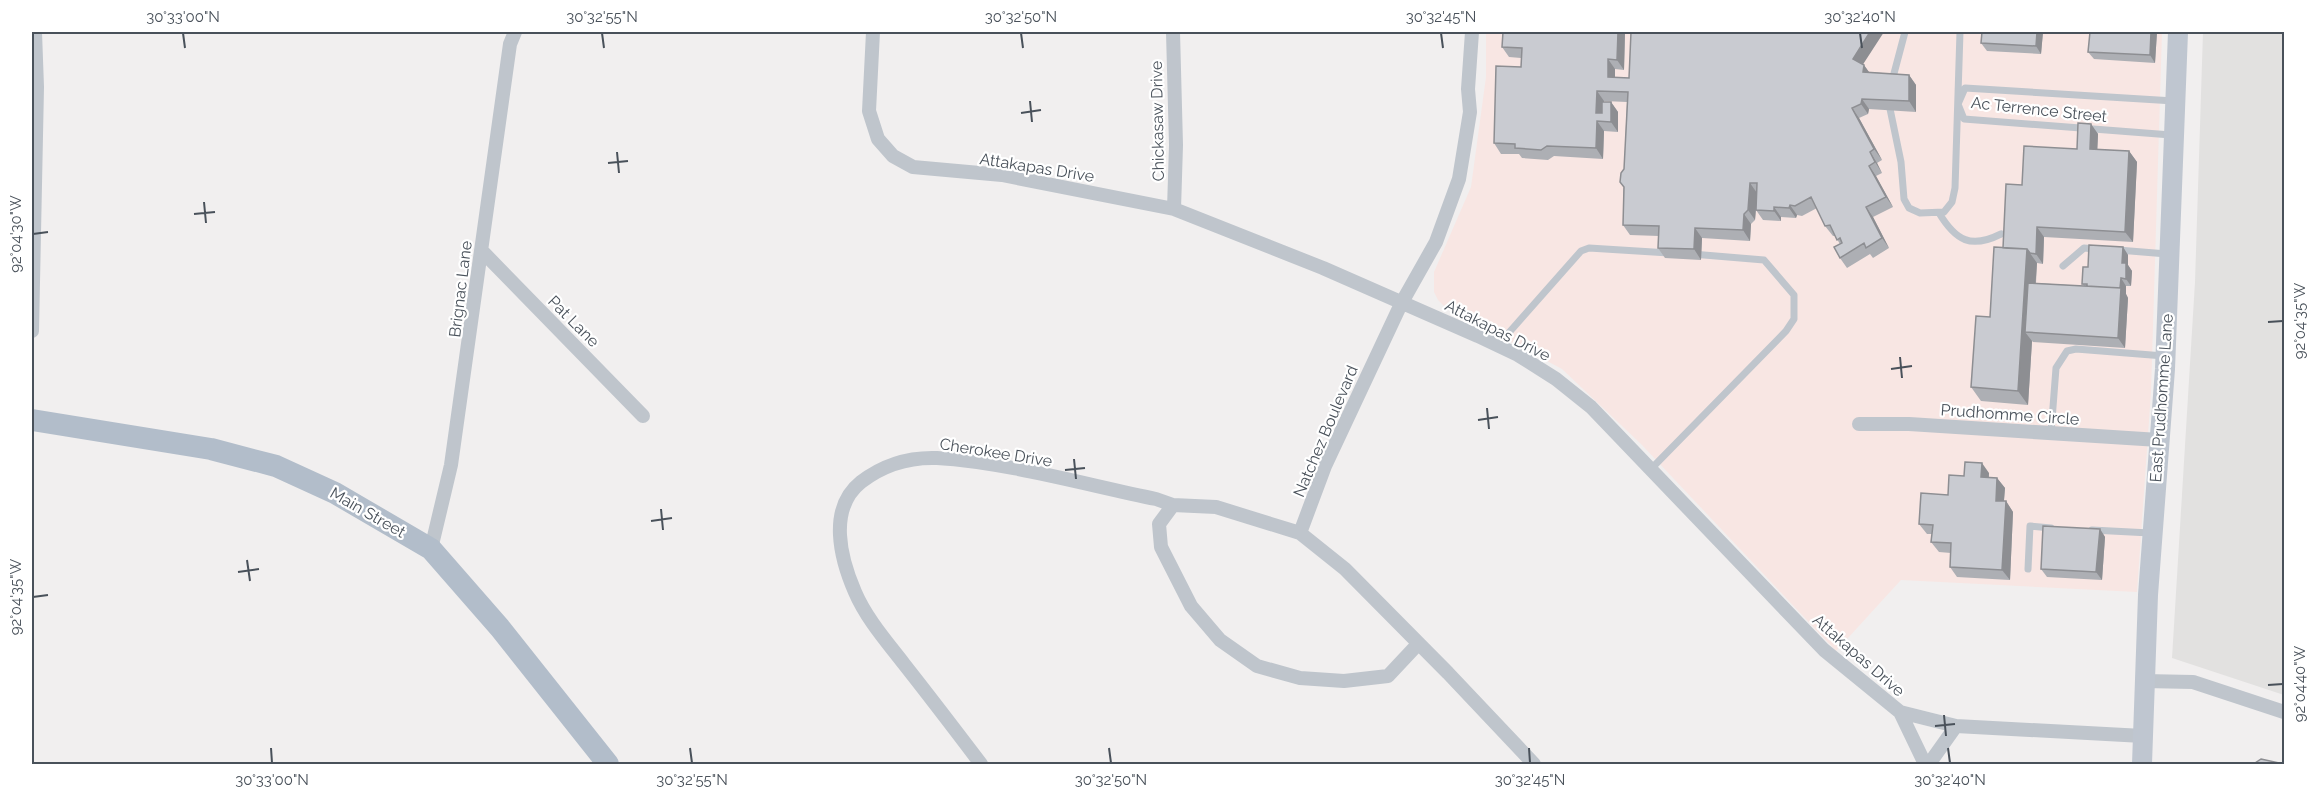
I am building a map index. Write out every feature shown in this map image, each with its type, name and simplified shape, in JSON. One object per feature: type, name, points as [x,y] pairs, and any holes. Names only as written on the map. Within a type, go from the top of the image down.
[{"type":"main road","name":"Main Street","points":[[32,420],[211,449],[276,466],[335,492],[431,549],[500,628],[608,765]]},
{"type":"street","name":"Brignac Lane","points":[[431,549],[451,465],[510,44],[515,32]]},
{"type":"street","name":"Attakapas Drive","points":[[873,32],[869,111],[878,139],[893,156],[913,167],[1002,175],[1174,209],[1313,264],[1498,345],[1556,379],[1591,407],[1824,650],[1900,712],[1956,726],[2143,736]]},
{"type":"street","name":"Chickasaw Drive","points":[[1173,32],[1176,146],[1174,209]]},
{"type":"street","name":"Natchez Boulevard","points":[[1300,533],[1325,466],[1401,303],[1436,242],[1459,178],[1470,112],[1468,89],[1472,32]]},
{"type":"street","name":"East Prudhomme Lane","points":[[2142,765],[2144,681],[2165,356],[2178,32]]},
{"type":"street","points":[[32,331],[37,87],[34,34]]},
{"type":"street","name":"Pat Lane","points":[[481,250],[643,416]]},
{"type":"street","name":"Prudhomme Circle","points":[[1859,424],[1910,424],[2159,440]]},
{"type":"street","name":"Cherokee Drive","points":[[981,765],[879,632],[855,594],[841,551],[839,529],[845,507],[856,486],[873,473],[893,464],[914,459],[936,458],[981,463],[1156,499],[1173,505],[1216,507],[1300,533]]},
{"type":"street","points":[[1173,505],[1159,524],[1161,547],[1191,606],[1220,640],[1257,666],[1300,678],[1344,681],[1388,676],[1418,644]]},
{"type":"street","points":[[1300,533],[1345,569],[1448,673],[1534,765]]},
{"type":"street","points":[[2144,681],[2193,682],[2284,712]]},
{"type":"street","points":[[1900,712],[1927,765],[1956,726]]},
{"type":"lane","points":[[1905,32],[1888,100],[1901,162],[1901,189],[1910,208],[1920,213],[1944,212],[1952,202],[1955,188],[1960,32]]},
{"type":"lane","name":"Ac Terrence Street","points":[[2175,135],[1964,119],[1958,104],[1965,88],[2177,101]]},
{"type":"lane","points":[[1938,213],[1947,227],[1959,237],[1983,243],[2001,234]]},
{"type":"lane","points":[[2063,266],[2084,248],[2170,254]]},
{"type":"lane","points":[[1498,345],[1581,251],[1595,249],[1764,260],[1794,295],[1794,319],[1786,331],[1650,470]]},
{"type":"lane","points":[[2051,433],[2056,368],[2067,351],[2076,349],[2165,356]]},
{"type":"lane","points":[[2028,569],[2030,526],[2063,528]]},
{"type":"lane","points":[[2086,530],[2153,533]]},
{"type":"shaded area","points":[[1486,32],[2162,32],[2151,392],[2137,592],[1901,580],[1836,651],[1641,444],[1562,369],[1445,307],[1438,300],[1434,292],[1434,272],[1471,187],[1486,77]]},
{"type":"shaded area","points":[[2203,32],[2284,32],[2284,695],[2172,658],[2195,282]]},
{"type":"building","points":[[1503,32],[1618,32],[1617,60],[1608,59],[1608,77],[1629,78],[1631,32],[1870,32],[1853,59],[1864,65],[1863,72],[1909,75],[1909,101],[1862,99],[1861,104],[1852,108],[1874,149],[1870,152],[1875,162],[1869,166],[1886,197],[1866,207],[1882,238],[1866,248],[1864,243],[1840,258],[1834,247],[1842,243],[1840,238],[1837,240],[1830,225],[1825,226],[1811,197],[1795,206],[1790,205],[1789,208],[1774,207],[1774,211],[1756,210],[1757,183],[1750,183],[1748,210],[1744,214],[1743,230],[1695,228],[1694,249],[1658,248],[1659,226],[1623,225],[1624,187],[1620,182],[1624,169],[1628,92],[1597,91],[1596,113],[1602,113],[1602,102],[1611,102],[1611,122],[1597,121],[1596,148],[1547,146],[1541,150],[1515,148],[1515,144],[1494,143],[1496,66],[1521,67],[1522,48],[1502,47]]},
{"type":"building","points":[[1982,32],[2037,32],[2036,46],[1981,43]]},
{"type":"building","points":[[2090,32],[2151,32],[2150,55],[2088,52]]},
{"type":"building","points":[[2078,123],[2091,124],[2090,149],[2129,151],[2125,232],[2037,227],[2036,254],[2030,253],[2027,249],[2003,248],[2006,184],[2022,185],[2024,146],[2077,149]]},
{"type":"building","points":[[2089,245],[2123,247],[2122,263],[2126,263],[2126,279],[2121,278],[2120,288],[2082,284],[2083,267],[2088,267]]},
{"type":"building","points":[[1994,247],[2027,249],[2018,391],[1971,387],[1976,316],[1990,317]]},
{"type":"building","points":[[2028,283],[2121,288],[2118,338],[2025,332]]},
{"type":"building","points":[[1965,462],[1982,463],[1981,477],[1997,478],[1996,501],[2006,501],[2002,570],[1950,567],[1951,543],[1931,542],[1933,525],[1919,524],[1921,493],[1948,495],[1949,475],[1964,476]]},
{"type":"building","points":[[2043,526],[2100,529],[2096,572],[2041,569]]},
{"type":"building","points":[[2261,759],[2284,764],[2284,765],[2252,765]]}]
